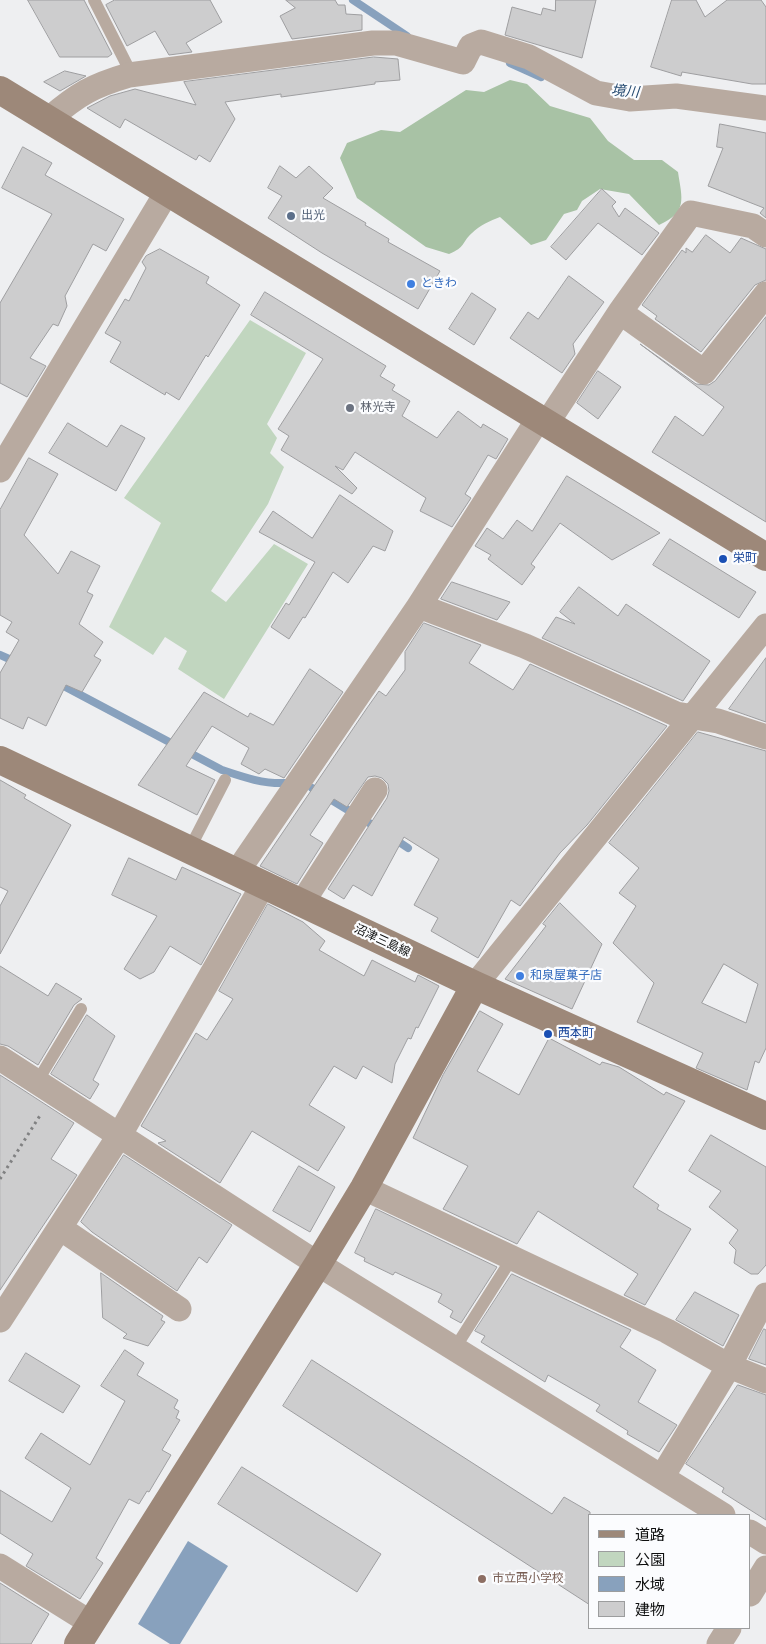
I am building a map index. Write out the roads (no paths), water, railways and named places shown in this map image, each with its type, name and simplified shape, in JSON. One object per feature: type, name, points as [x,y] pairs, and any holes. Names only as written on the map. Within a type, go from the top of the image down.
[{"type":"street","points":[[49,119],[75,97],[96,85],[132,75],[373,43],[396,43],[463,62],[471,46],[481,42],[529,57],[596,93],[630,98],[676,96],[766,108]]},
{"type":"street","points":[[0,90],[766,557]]},
{"type":"street","points":[[0,470],[167,192]]},
{"type":"street","points":[[237,872],[419,606],[543,420],[691,212],[753,226],[766,235]]},
{"type":"street","points":[[620,312],[704,372],[766,294]]},
{"type":"street","points":[[419,606],[533,650],[676,714],[694,716],[766,738]]},
{"type":"street","points":[[0,1566],[85,1634],[364,1188],[475,985],[766,626]]},
{"type":"street","name":"沼津三島線","points":[[0,760],[475,985],[766,1116]]},
{"type":"street","points":[[302,903],[364,807]]},
{"type":"street","points":[[0,1320],[119,1136],[263,885]]},
{"type":"street","points":[[0,1058],[318,1264],[721,1514]]},
{"type":"street","points":[[364,1188],[667,1331],[729,1366],[766,1381]]},
{"type":"street","points":[[60,1228],[179,1309]]},
{"type":"street","points":[[662,1477],[729,1366],[766,1295]]},
{"type":"street","points":[[751,1533],[766,1542]]},
{"type":"street","points":[[751,1592],[766,1568]]},
{"type":"street","points":[[718,1644],[728,1629]]},
{"type":"lane","points":[[94,0],[132,75]]},
{"type":"lane","points":[[189,850],[225,780]]},
{"type":"lane","points":[[45,1088],[81,1009]]},
{"type":"lane","points":[[455,1348],[512,1258]]},
{"type":"water","points":[[188,1541],[228,1566],[180,1644],[170,1644],[138,1624]]},
{"type":"waterway","name":"境川","points":[[353,0],[407,36]]},
{"type":"waterway","name":"境川","points":[[510,63],[541,77]]},
{"type":"waterway","points":[[0,655],[16,662]]},
{"type":"waterway","points":[[58,683],[222,770],[261,781],[285,783]]},
{"type":"waterway","points":[[312,788],[379,829]]},
{"type":"waterway","points":[[393,838],[408,848]]},
{"type":"place","name":"出光","points":[[291,216]]},
{"type":"place","name":"ときわ","points":[[411,284]]},
{"type":"place","name":"林光寺","points":[[350,408]]},
{"type":"place","name":"栄町","points":[[723,559]]},
{"type":"place","name":"和泉屋菓子店","points":[[520,976]]},
{"type":"place","name":"西本町","points":[[548,1034]]},
{"type":"place","name":"市立西小学校","points":[[482,1579]]}]
